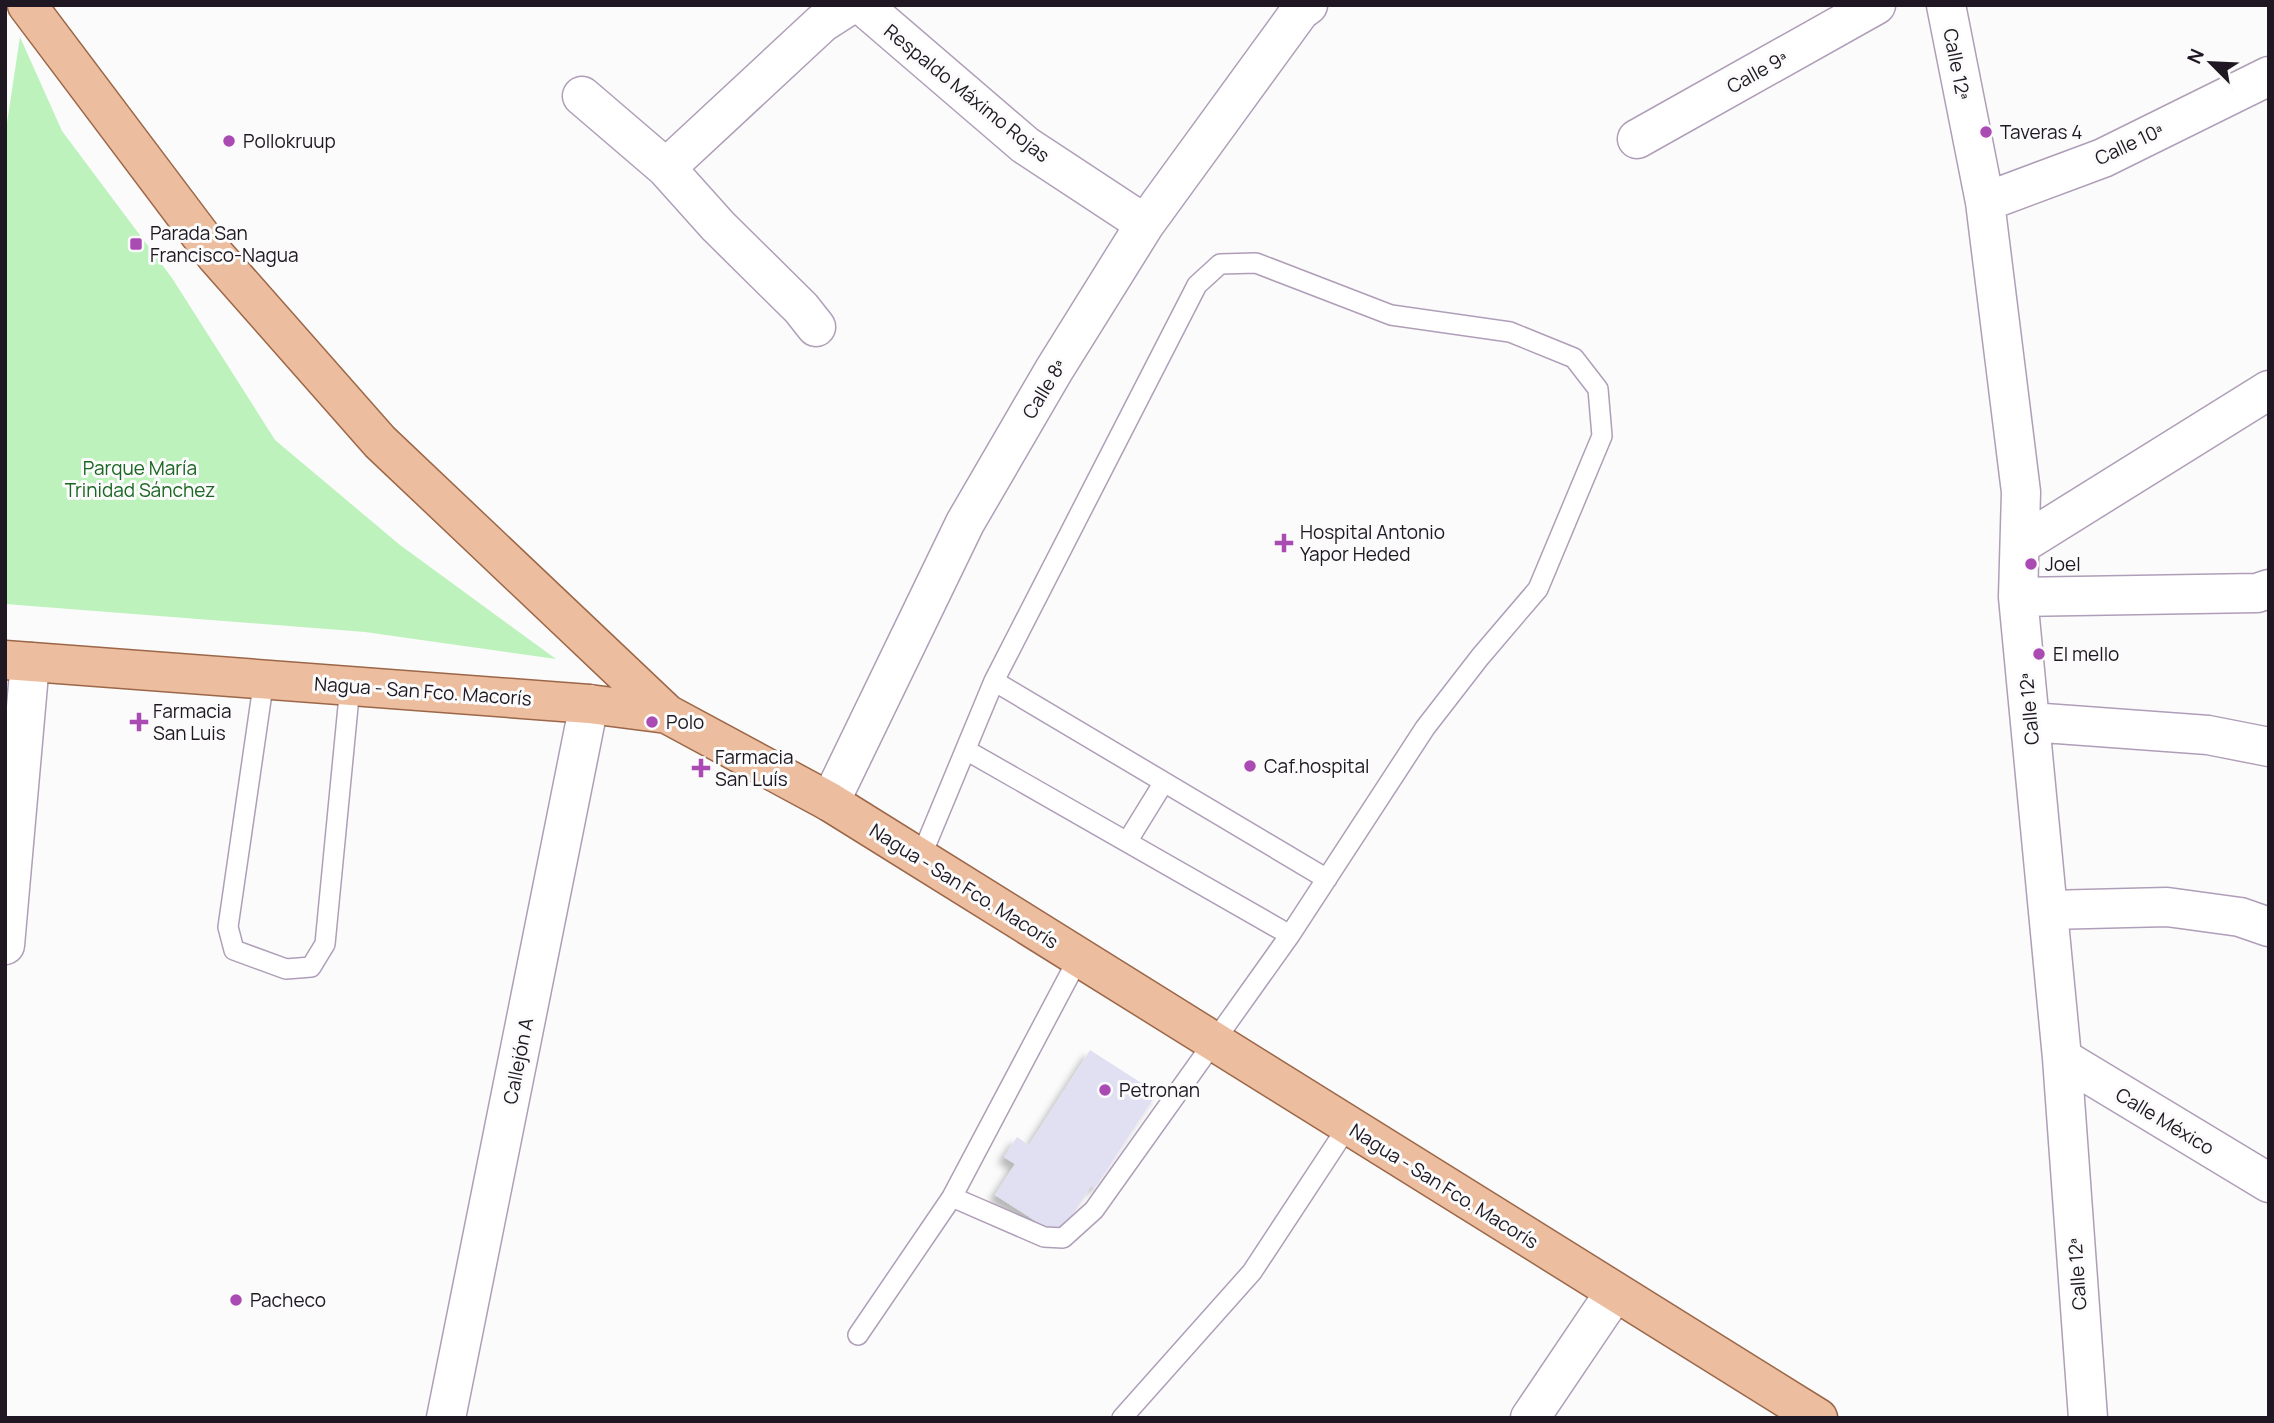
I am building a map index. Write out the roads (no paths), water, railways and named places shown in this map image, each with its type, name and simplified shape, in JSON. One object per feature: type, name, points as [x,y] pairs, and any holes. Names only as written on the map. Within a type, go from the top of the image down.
[{"type":"main road","points":[[27,5],[216,256],[380,442],[667,714]]},
{"type":"main road","name":"Nagua - San Fco. Macorís","points":[[18,661],[589,704],[667,714],[830,802],[1818,1418]]},
{"type":"street","points":[[666,168],[822,23],[850,5]]},
{"type":"street","name":"Respaldo Máximo Rojas","points":[[862,5],[1025,145],[1145,224]]},
{"type":"street","name":"Calle 8ª","points":[[830,802],[965,523],[1055,370],[1145,224],[1300,11],[1308,5]]},
{"type":"street","name":"Calle 9ª","points":[[1637,139],[1876,5]]},
{"type":"street","name":"Calle 12ª","points":[[1946,5],[1985,202],[2021,492],[2018,597],[2062,1058],[2088,1418]]},
{"type":"street","name":"Calle 10ª","points":[[1985,202],[2103,158],[2269,76]]},
{"type":"street","points":[[582,96],[666,168],[718,226],[801,308],[816,327]]},
{"type":"street","points":[[2020,545],[2269,390]]},
{"type":"street","points":[[2018,597],[2244,594],[2269,589]]},
{"type":"street","points":[[5,945],[18,661]]},
{"type":"street","name":"Callejón A","points":[[446,1418],[589,704]]},
{"type":"street","points":[[2030,722],[2208,736],[2269,747]]},
{"type":"street","points":[[2049,910],[2167,906],[2240,918],[2269,927]]},
{"type":"street","name":"Calle México","points":[[2062,1058],[2269,1183]]},
{"type":"street","points":[[1530,1418],[1615,1292]]},
{"type":"lane","points":[[920,859],[994,681],[1197,285],[1220,264],[1256,263],[1391,315],[1510,332],[1574,358],[1598,389],[1602,436],[1538,589],[1480,657],[1425,728],[1290,935],[1094,1210],[1063,1238],[1044,1237],[952,1197]]},
{"type":"lane","points":[[264,679],[228,927],[234,950],[286,969],[311,967],[325,944],[350,685]]},
{"type":"lane","points":[[994,681],[1327,878]]},
{"type":"lane","points":[[966,750],[1290,935]]},
{"type":"lane","points":[[1126,842],[1164,782]]},
{"type":"lane","points":[[858,1335],[952,1197],[1079,957]]},
{"type":"lane","points":[[1122,1418],[1252,1272],[1348,1126]]},
{"type":"place","name":"Taveras 4","points":[[1986,132]]},
{"type":"place","name":"Pollokruup","points":[[229,141]]},
{"type":"place","name":"Parada San Francisco-Nagua","points":[[136,244]]},
{"type":"place","name":"Hospital Antonio Yapor Heded","points":[[1284,543]]},
{"type":"place","name":"Joel","points":[[2031,564]]},
{"type":"place","name":"El mello","points":[[2039,654]]},
{"type":"place","name":"Farmacia San Luis","points":[[139,722]]},
{"type":"place","name":"Polo","points":[[652,722]]},
{"type":"place","name":"Caf.hospital","points":[[1250,766]]},
{"type":"place","name":"Farmacia San Luís","points":[[701,768]]},
{"type":"place","name":"Petronan","points":[[1105,1090]]},
{"type":"place","name":"Pacheco","points":[[236,1300]]},
{"type":"park label","name":"Parque María Trinidad Sánchez","points":[[140,479]]}]
